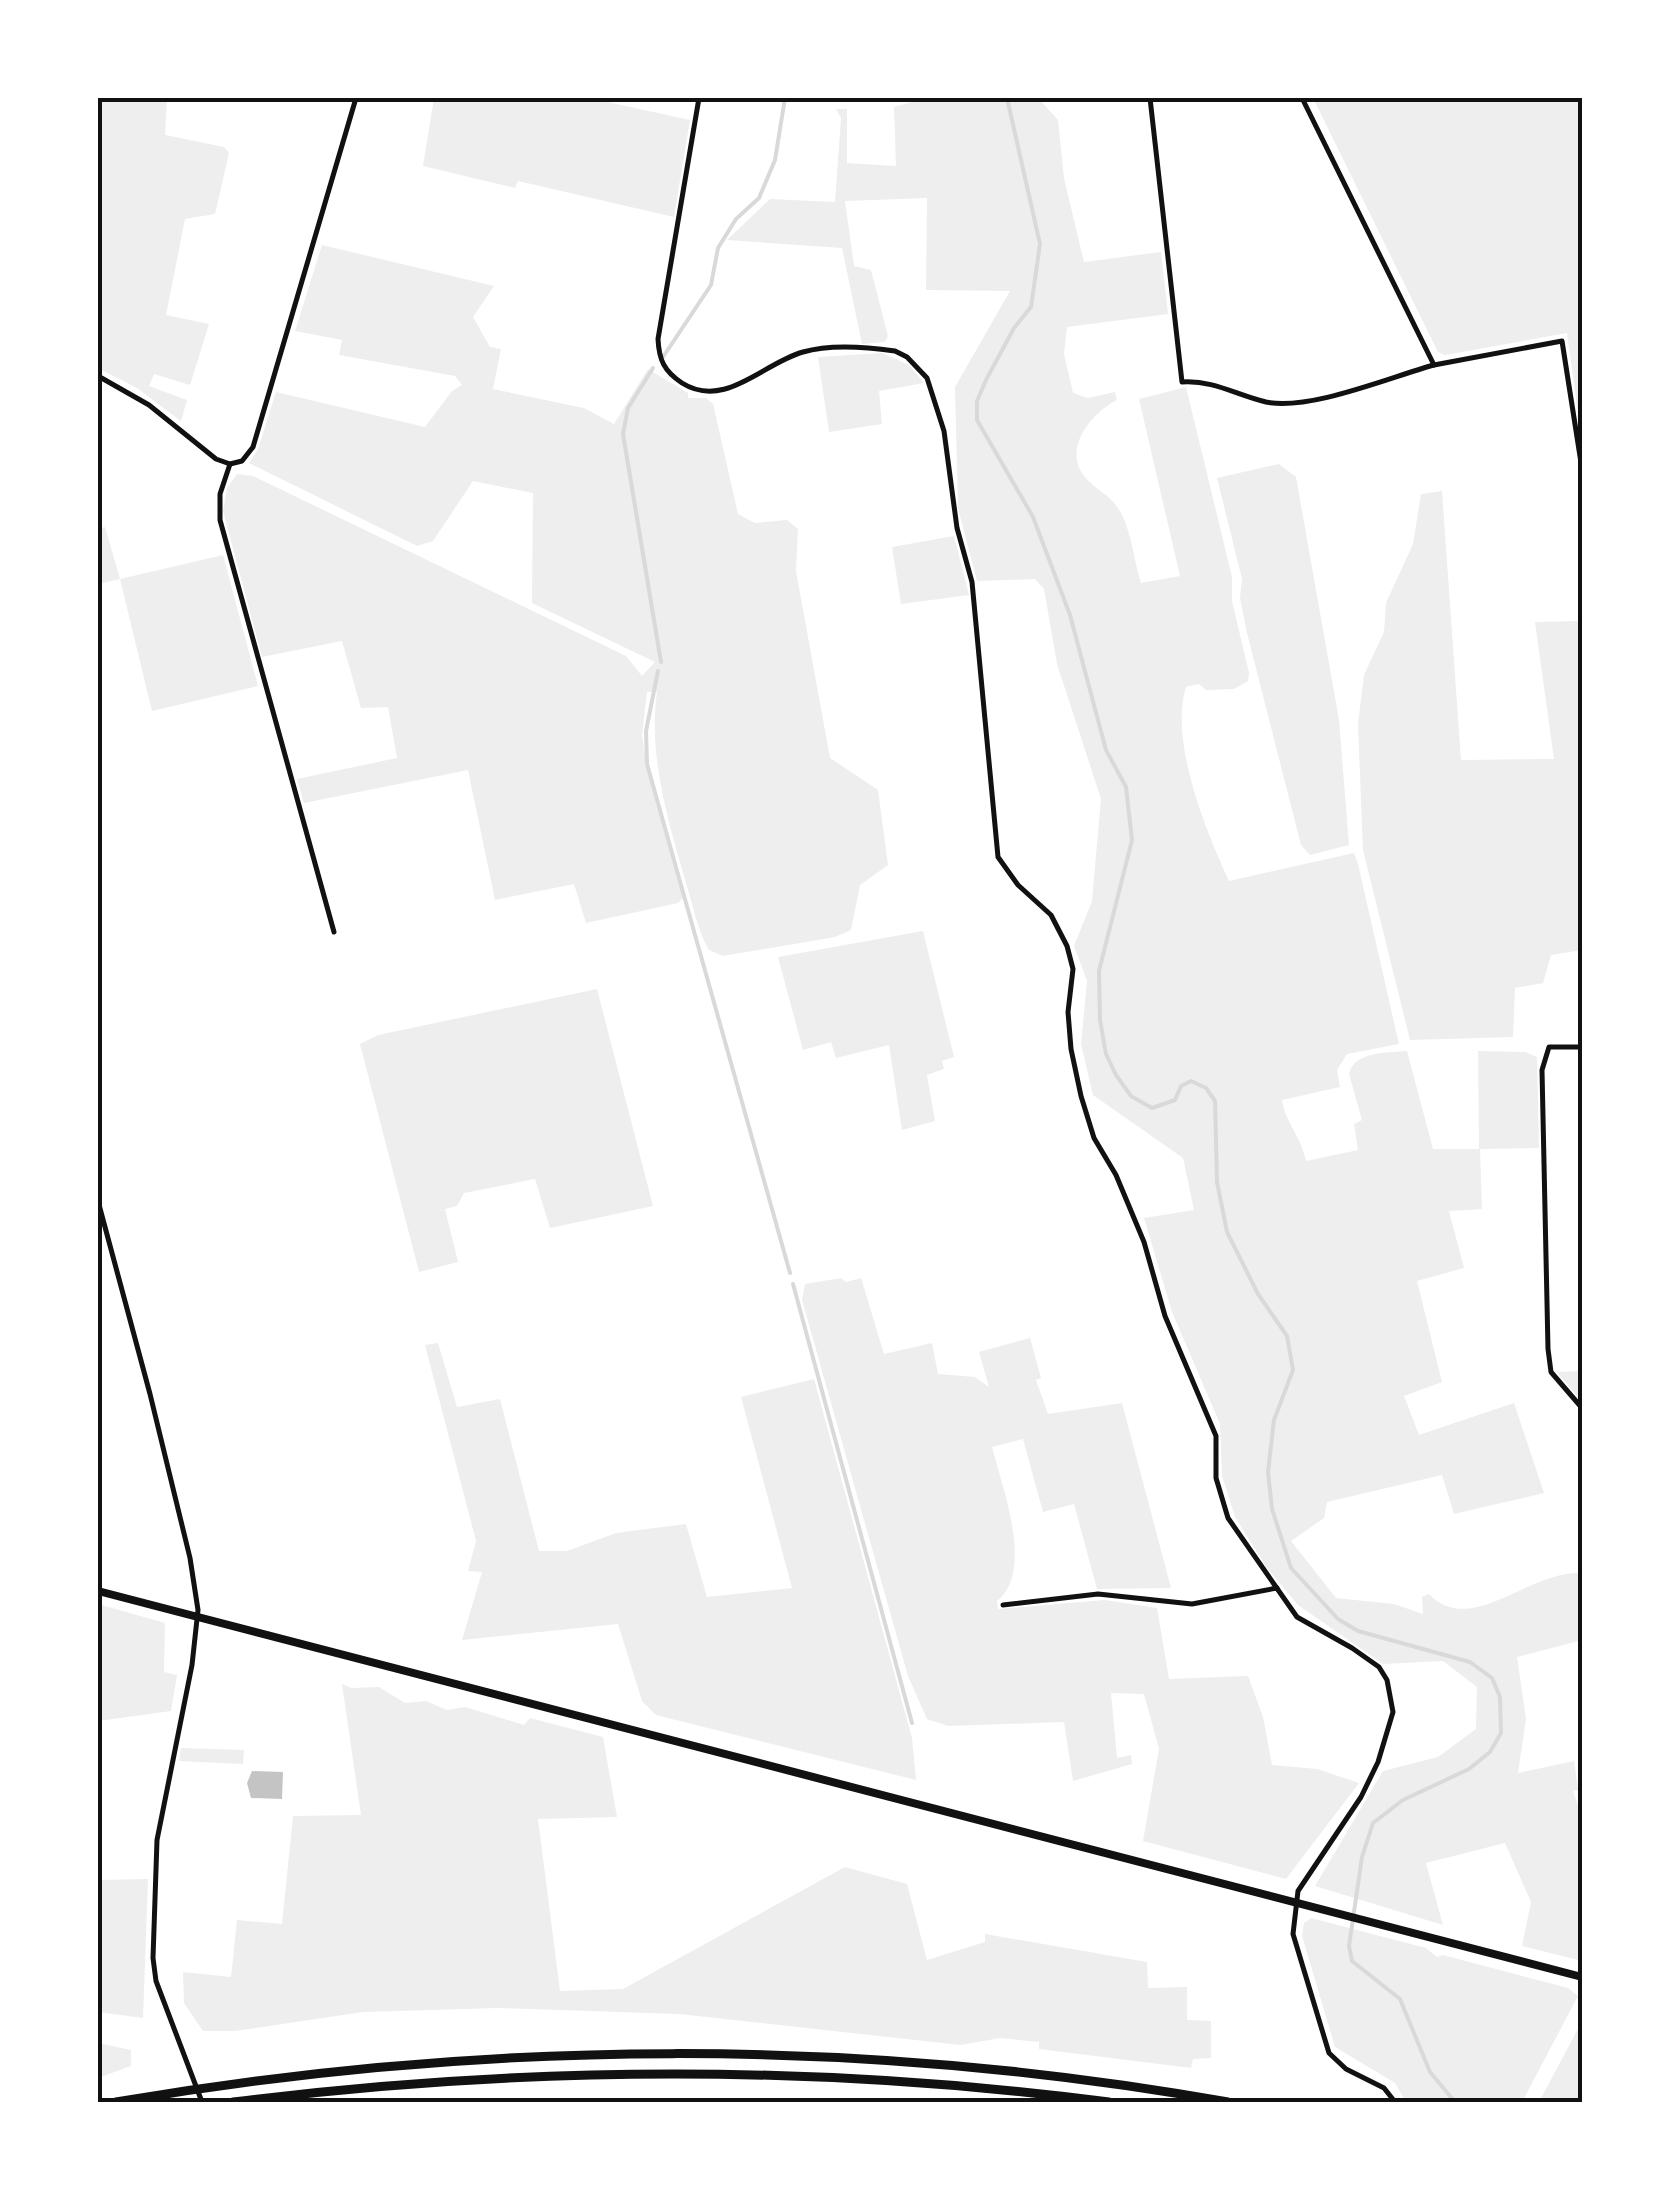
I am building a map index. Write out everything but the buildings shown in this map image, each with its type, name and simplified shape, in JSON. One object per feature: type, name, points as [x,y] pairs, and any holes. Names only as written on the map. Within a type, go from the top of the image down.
[{"type":"highway","points":[[116,2102],[337,2070],[439,2061],[663,2052],[875,2059],[983,2068],[1228,2102]]},
{"type":"highway","points":[[232,2102],[439,2080],[663,2071],[875,2078],[1109,2102]]},
{"type":"main road","points":[[98,1591],[1582,1977]]},
{"type":"street","points":[[98,376],[149,405],[216,458],[230,464],[242,461],[252,446],[356,98]]},
{"type":"street","points":[[699,98],[658,339],[660,362],[676,379],[702,392],[738,386],[787,358],[812,350],[895,351],[927,378],[944,431],[956,528],[972,582],[998,857],[1006,872],[1051,915],[1067,946],[1073,968],[1068,1012],[1071,1049],[1094,1138],[1133,1214],[1166,1316],[1216,1436],[1216,1478],[1228,1518],[1297,1618],[1378,1667],[1387,1680],[1393,1712],[1361,1796],[1295,1901],[1292,1934],[1329,2053],[1346,2069],[1384,2088],[1395,2102]]},
{"type":"street","points":[[1150,98],[1182,382],[1212,383],[1267,402],[1304,402],[1434,365],[1562,342],[1582,469]]},
{"type":"street","points":[[1302,98],[1434,365]]},
{"type":"street","points":[[230,464],[220,494],[220,520],[334,932]]},
{"type":"street","points":[[1582,1047],[1548,1046],[1542,1070],[1548,1349],[1552,1372],[1582,1408]]},
{"type":"street","points":[[98,1201],[190,1558],[198,1619],[157,1840],[154,1884],[156,1981],[202,2102]]},
{"type":"street","points":[[1003,1605],[1098,1594],[1192,1604],[1277,1588]]},
{"type":"street","points":[[1582,1772],[1582,1789]]},
{"type":"shaded area","points":[[98,98],[167,98],[165,135],[224,147],[229,153],[215,214],[185,219],[166,315],[209,324],[190,385],[154,374],[149,386],[187,400],[181,421],[137,388],[98,368]]},
{"type":"shaded area","points":[[434,98],[589,98],[690,120],[674,217],[518,181],[515,188],[423,166]]},
{"type":"shaded area","points":[[927,98],[1038,98],[1058,120],[1064,178],[1084,262],[1161,252],[1168,314],[1067,327],[1064,354],[1073,393],[1088,398],[1115,392],[1117,400],[1090,422],[1076,454],[1084,476],[1118,508],[1141,583],[1180,576],[1139,399],[1186,387],[1232,577],[1232,601],[1249,673],[1248,681],[1234,689],[1206,690],[1199,684],[1186,687],[1182,733],[1186,759],[1210,837],[1229,881],[1354,853],[1358,864],[1399,1044],[1347,1054],[1337,1070],[1340,1087],[1282,1100],[1306,1161],[1358,1150],[1354,1124],[1362,1120],[1349,1074],[1352,1066],[1364,1057],[1407,1051],[1433,1149],[1479,1149],[1478,1051],[1525,1052],[1537,1057],[1539,1148],[1480,1149],[1482,1209],[1449,1211],[1464,1268],[1417,1281],[1442,1382],[1404,1396],[1419,1435],[1514,1403],[1544,1493],[1454,1514],[1442,1475],[1327,1502],[1324,1518],[1291,1541],[1336,1598],[1394,1604],[1423,1614],[1422,1597],[1429,1594],[1445,1606],[1463,1609],[1482,1606],[1541,1581],[1582,1573],[1582,1640],[1517,1657],[1526,1719],[1518,1773],[1574,1761],[1578,1790],[1573,1791],[1582,1818],[1582,1961],[1522,1946],[1531,1902],[1505,1843],[1426,1863],[1443,1925],[1315,1886],[1383,1771],[1438,1757],[1476,1729],[1477,1687],[1443,1661],[1383,1664],[1298,1605],[1267,1568],[1235,1517],[1222,1476],[1220,1424],[1172,1312],[1144,1218],[1194,1210],[1183,1158],[1093,1095],[1081,1044],[1087,981],[1074,946],[1092,901],[1101,799],[1057,664],[1044,589],[1035,579],[977,581],[958,508],[955,387],[1010,291],[926,290],[927,198],[845,201],[854,266],[871,270],[888,336],[885,342],[862,344],[842,248],[727,240],[770,199],[835,202],[841,118],[836,109],[847,109],[847,163],[896,166],[894,107]]},
{"type":"shaded area","points":[[1313,98],[1582,98],[1582,442],[1567,333],[1445,355],[1438,352]]},
{"type":"shaded area","points":[[322,245],[494,286],[473,317],[490,347],[501,349],[493,389],[584,408],[614,424],[648,369],[688,393],[688,398],[706,398],[713,404],[738,514],[755,523],[787,520],[798,529],[796,571],[830,758],[878,790],[888,865],[860,885],[851,930],[835,937],[723,956],[709,950],[701,934],[661,788],[655,740],[657,692],[647,692],[642,735],[684,897],[678,903],[586,923],[574,884],[495,900],[468,770],[304,803],[297,779],[397,758],[388,707],[361,708],[342,641],[262,657],[223,511],[227,488],[237,474],[253,476],[626,656],[642,676],[655,662],[532,603],[533,493],[473,481],[433,541],[417,546],[249,463],[258,449],[276,392],[425,427],[452,391],[462,385],[455,376],[339,355],[342,340],[295,331]]},
{"type":"shaded area","points":[[882,353],[909,365],[924,383],[879,391],[882,424],[829,432],[818,357]]},
{"type":"shaded area","points":[[1279,464],[1296,477],[1339,720],[1349,845],[1310,855],[1301,845],[1247,633],[1240,598],[1242,579],[1217,478]]},
{"type":"shaded area","points":[[1442,491],[1461,760],[1554,759],[1535,622],[1582,621],[1582,950],[1551,955],[1543,983],[1515,988],[1513,1037],[1410,1040],[1363,850],[1358,724],[1364,675],[1384,632],[1386,603],[1413,544],[1421,494]]},
{"type":"shaded area","points":[[105,527],[120,579],[98,584],[98,529]]},
{"type":"shaded area","points":[[954,536],[969,595],[901,604],[892,547]]},
{"type":"shaded area","points":[[223,555],[258,686],[152,711],[120,579]]},
{"type":"shaded area","points":[[923,931],[954,1057],[942,1061],[944,1069],[927,1075],[935,1121],[902,1130],[889,1045],[836,1058],[831,1042],[803,1050],[778,957]]},
{"type":"shaded area","points":[[597,989],[653,1206],[550,1228],[535,1179],[464,1193],[457,1206],[445,1209],[458,1262],[419,1272],[360,1044],[378,1035]]},
{"type":"shaded area","points":[[841,1278],[846,1282],[861,1278],[884,1354],[932,1343],[938,1374],[975,1377],[989,1387],[979,1352],[1030,1338],[1041,1378],[1036,1380],[1048,1414],[1122,1403],[1171,1588],[1097,1589],[1074,1504],[1043,1512],[1023,1439],[992,1447],[1015,1550],[1014,1570],[997,1601],[998,1609],[1105,1600],[1157,1608],[1169,1679],[1248,1676],[1263,1717],[1272,1765],[1317,1769],[1359,1783],[1286,1879],[1143,1841],[1159,1749],[1144,1694],[1111,1693],[1117,1758],[1131,1755],[1132,1764],[1073,1781],[1064,1722],[948,1726],[927,1719],[908,1676],[802,1300],[805,1284]]},
{"type":"shaded area","points":[[438,1343],[457,1407],[500,1399],[539,1551],[567,1551],[616,1533],[686,1524],[707,1597],[792,1588],[741,1397],[814,1379],[912,1738],[916,1780],[656,1715],[642,1701],[618,1624],[462,1640],[482,1572],[468,1571],[476,1541],[425,1345]]},
{"type":"shaded area","points":[[1582,1371],[1582,1402],[1557,1372]]},
{"type":"shaded area","points":[[98,1604],[165,1623],[164,1672],[177,1675],[171,1711],[98,1721]]},
{"type":"shaded area","points":[[342,1684],[351,1688],[379,1687],[405,1703],[426,1701],[447,1710],[465,1707],[524,1725],[530,1718],[603,1737],[617,1817],[538,1819],[560,1991],[623,1989],[845,1867],[907,1884],[927,1960],[985,1942],[985,1934],[1147,1962],[1148,1988],[1187,1987],[1187,2020],[1211,2021],[1211,2058],[1193,2059],[1191,2068],[1039,2049],[1039,2042],[1000,2038],[961,2045],[679,2014],[497,2008],[363,2012],[235,2031],[203,2031],[184,2003],[183,1972],[231,1977],[237,1920],[282,1924],[293,1816],[361,1815]]},
{"type":"shaded area","points":[[181,1748],[244,1750],[243,1764],[179,1761]]},
{"type":"shaded area","points":[[148,1879],[143,2018],[98,2012],[98,1880]]},
{"type":"shaded area","points":[[1311,1918],[1426,1948],[1437,1957],[1443,1955],[1568,1988],[1578,1996],[1522,2102],[1406,2102],[1395,2083],[1335,2047],[1302,1936],[1304,1923]]},
{"type":"shaded area","points":[[1579,2027],[1582,2102],[1539,2102]]},
{"type":"shaded area","points":[[98,2043],[131,2050],[131,2066],[98,2078]]},
{"type":"waterway","points":[[663,357],[711,285],[718,248],[736,219],[759,198],[775,160],[785,98]]},
{"type":"waterway","points":[[1007,98],[1040,244],[1031,307],[1014,328],[986,380],[977,401],[977,420],[1033,517],[1070,615],[1106,750],[1126,787],[1132,840],[1099,971],[1100,1020],[1106,1054],[1131,1096],[1152,1108],[1175,1100],[1181,1086],[1191,1081],[1206,1088],[1215,1101],[1217,1182],[1227,1232],[1258,1294],[1287,1336],[1293,1370],[1274,1420],[1268,1472],[1272,1509],[1291,1568],[1338,1619],[1358,1631],[1470,1662],[1492,1678],[1500,1697],[1501,1733],[1490,1752],[1469,1769],[1403,1800],[1373,1823],[1362,1857],[1349,1946],[1352,1961],[1400,1999],[1430,2072],[1455,2102]]},
{"type":"waterway","points":[[653,368],[628,408],[623,434],[661,662]]},
{"type":"waterway","points":[[658,671],[646,731],[647,764],[790,1273]]},
{"type":"waterway","points":[[793,1284],[912,1723]]}]
